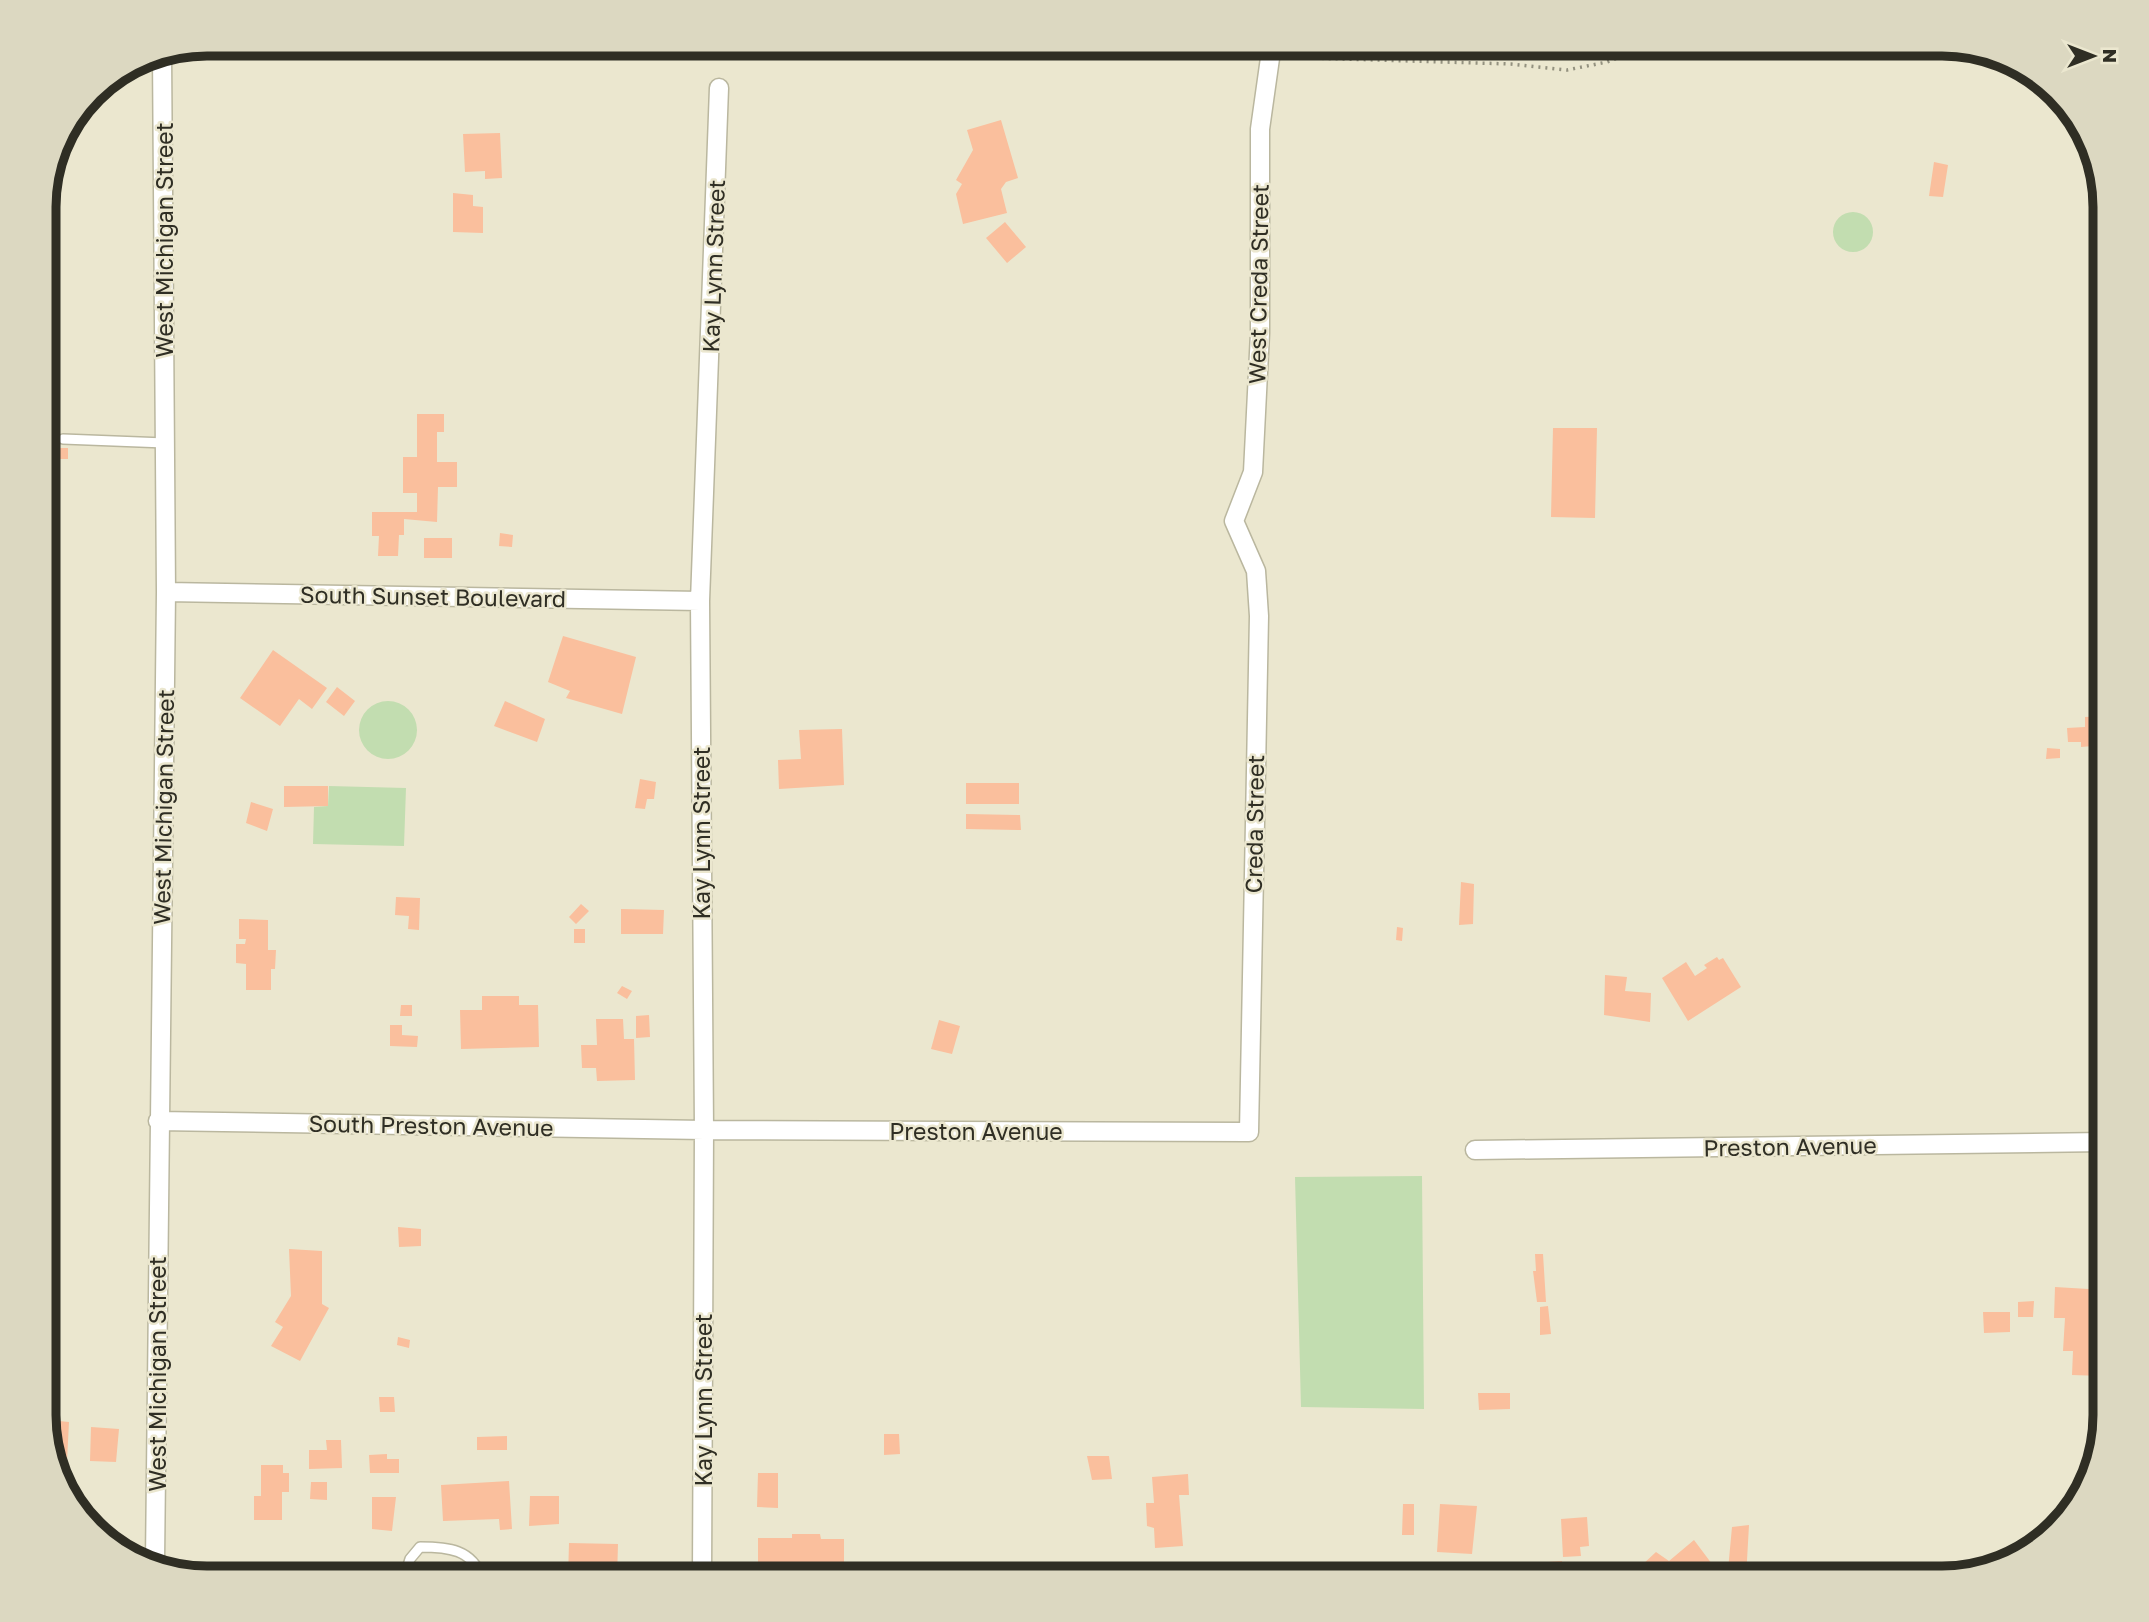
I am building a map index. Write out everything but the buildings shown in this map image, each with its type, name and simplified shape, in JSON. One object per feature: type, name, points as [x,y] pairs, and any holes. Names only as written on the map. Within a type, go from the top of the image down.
[{"type":"street","name":"West Creda Street","points":[[1234,521],[1253,472],[1259,333],[1259,129],[1271,56]]},
{"type":"street","name":"West Michigan Street","points":[[155,1557],[166,592],[162,63]]},
{"type":"street","name":"Kay Lynn Street","points":[[702,1566],[704,1130],[700,601],[719,88]]},
{"type":"street","name":"Creda Street","points":[[1234,521],[1256,571],[1259,617],[1249,1132]]},
{"type":"street","name":"South Sunset Boulevard","points":[[166,592],[700,601]]},
{"type":"street","name":"South Preston Avenue","points":[[159,1121],[704,1130]]},
{"type":"street","name":"Preston Avenue","points":[[704,1130],[1249,1132]]},
{"type":"street","name":"Preston Avenue","points":[[1475,1150],[2093,1142]]},
{"type":"lane","points":[[62,439],[165,443]]},
{"type":"lane","points":[[408,1566],[420,1547],[440,1547],[464,1552],[477,1566]]},
{"type":"path","points":[[1302,56],[1498,63],[1567,71],[1623,56]]},
{"type":"green space","points":[[1853,212],[1867,218],[1873,232],[1867,246],[1853,252],[1839,246],[1833,232],[1839,218]]},
{"type":"green space","points":[[388,701],[399,703],[412,714],[417,730],[415,741],[404,754],[388,759],[377,757],[364,746],[359,730],[361,719],[372,706]]},
{"type":"green space","points":[[329,786],[406,788],[404,846],[313,844],[314,807],[328,806]]},
{"type":"green space","points":[[1422,1176],[1424,1409],[1301,1407],[1295,1177]]}]
